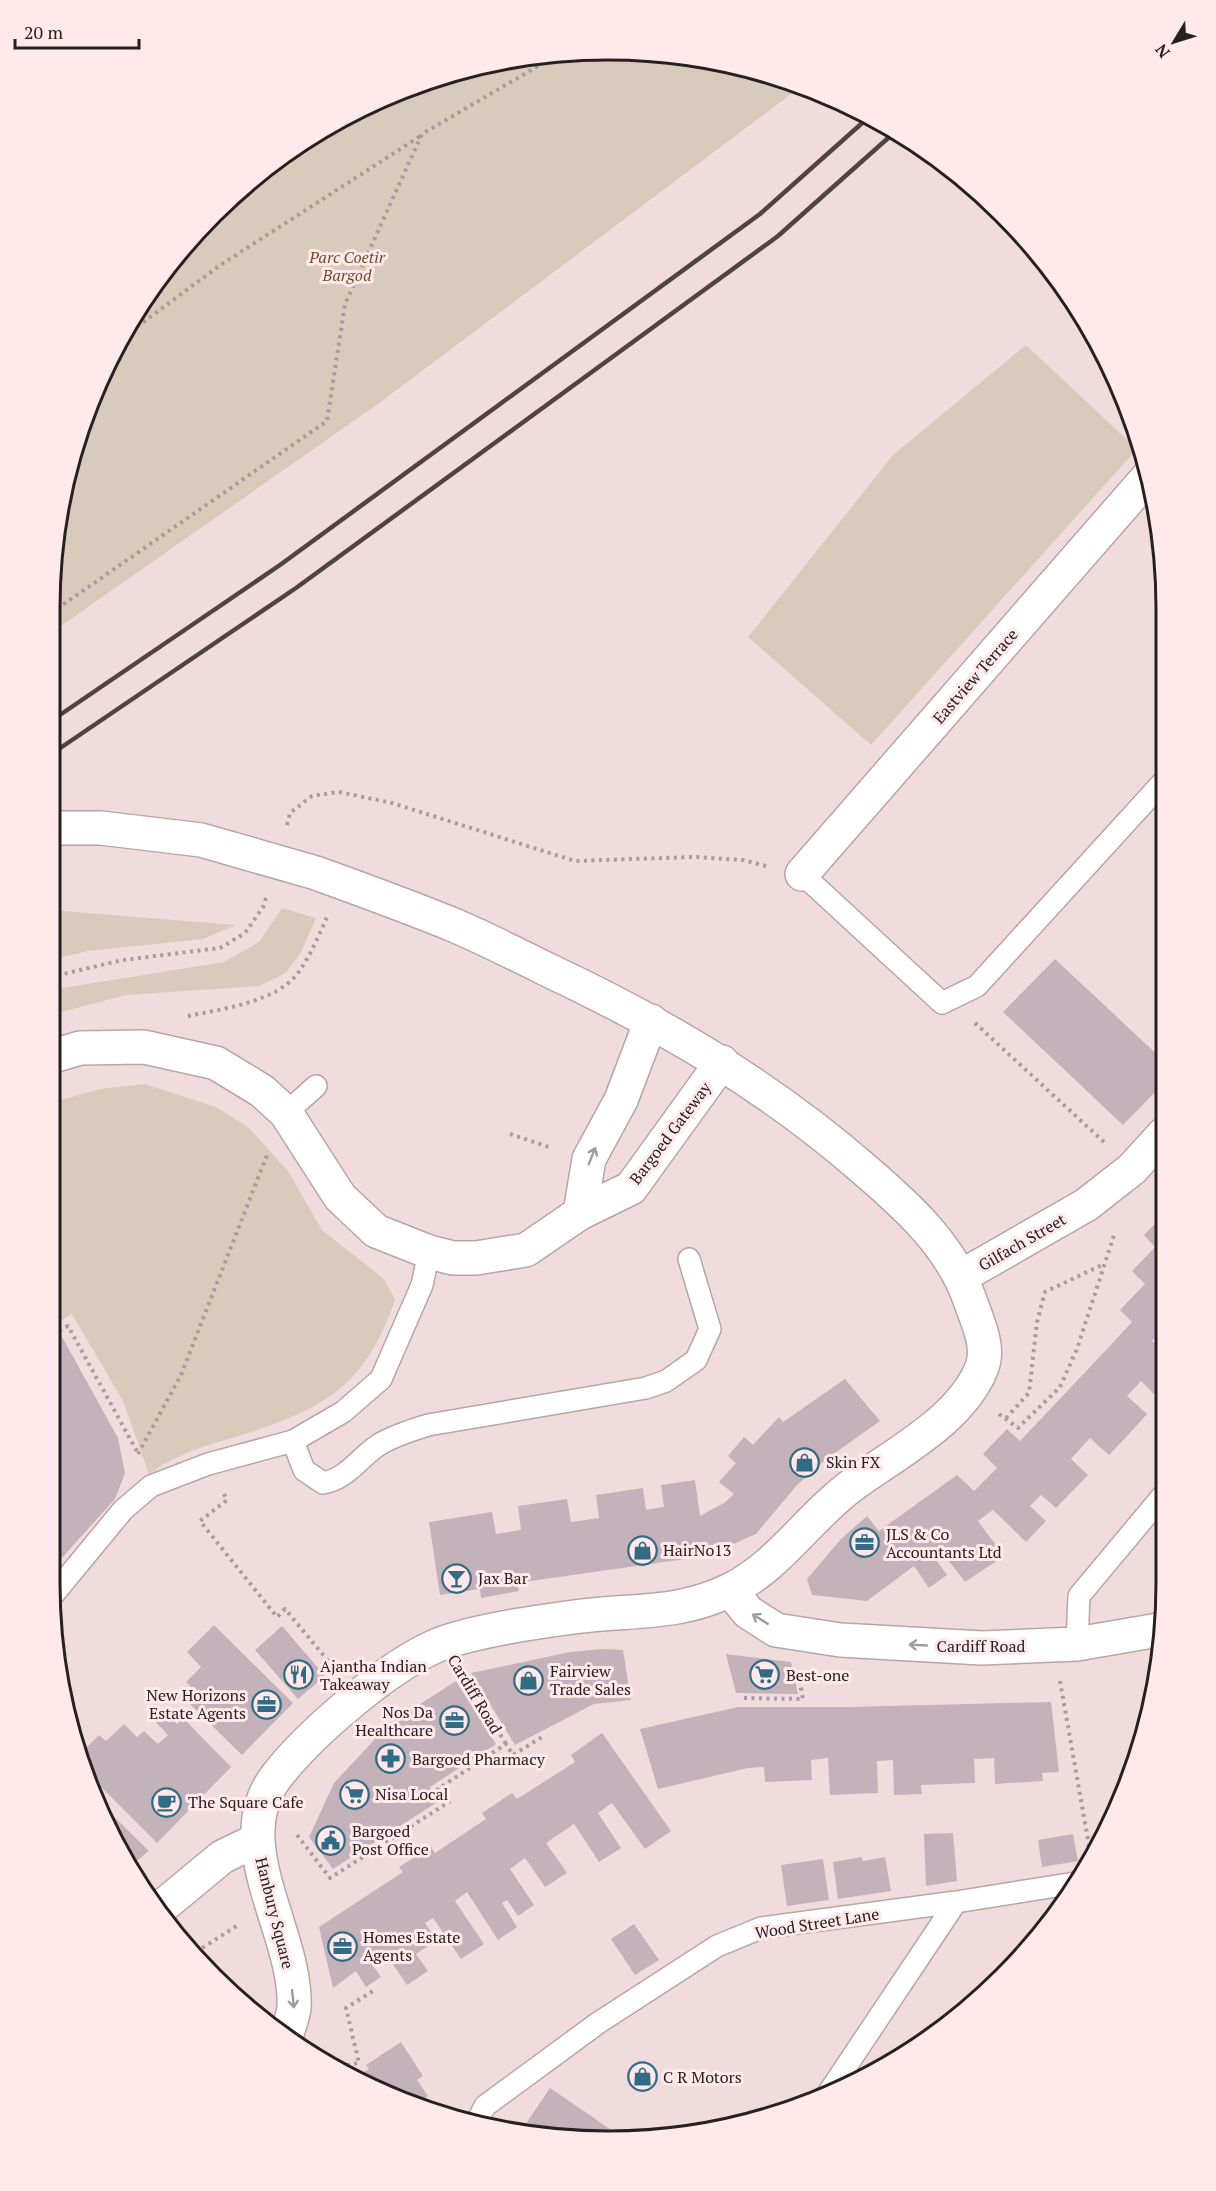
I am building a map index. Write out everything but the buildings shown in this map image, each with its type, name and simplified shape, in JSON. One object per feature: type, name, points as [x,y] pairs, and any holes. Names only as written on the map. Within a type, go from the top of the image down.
[{"type":"street","name":"Eastview Terrace","points":[[802,874],[1141,485]]},
{"type":"street","points":[[60,828],[101,828],[201,840],[316,873],[458,927],[651,1021],[722,1062],[815,1126],[916,1214],[962,1276]]},
{"type":"street","points":[[580,1213],[589,1159],[621,1100],[651,1021]]},
{"type":"street","name":"Bargoed Gateway","points":[[60,1054],[81,1048],[144,1047],[216,1063],[262,1091],[286,1113],[340,1197],[376,1231],[429,1252],[453,1258],[476,1258],[526,1250],[580,1213],[631,1188],[722,1062]]},
{"type":"street","name":"Gilfach Street","points":[[257,1840],[260,1812],[272,1781],[304,1745],[349,1705],[407,1661],[444,1643],[575,1617],[684,1608],[730,1590],[756,1575],[846,1490],[933,1428],[970,1391],[985,1362],[983,1338],[962,1276],[1086,1205],[1132,1169],[1156,1143]]},
{"type":"street","name":"Cardiff Road","points":[[730,1590],[748,1612],[776,1630],[840,1640],[982,1648],[1065,1645],[1154,1631]]},
{"type":"street","name":"Hanbury Square","points":[[164,1905],[222,1857],[257,1840],[271,1904],[289,1960],[294,2010],[288,2028]]},
{"type":"lane","points":[[802,874],[942,1003],[977,986],[1156,789]]},
{"type":"lane","points":[[286,1113],[316,1086]]},
{"type":"lane","points":[[60,1586],[123,1510],[151,1486],[208,1464],[292,1441],[343,1412],[381,1379],[422,1285],[429,1252]]},
{"type":"lane","points":[[292,1441],[304,1470],[323,1483],[336,1480],[346,1474],[378,1445],[428,1425],[646,1388],[666,1381],[696,1360],[711,1329],[689,1259]]},
{"type":"lane","points":[[1065,1645],[1079,1596],[1156,1503]]},
{"type":"lane","name":"Wood Street Lane","points":[[480,2115],[484,2106],[598,2023],[717,1946],[761,1928],[957,1902],[1066,1885]]},
{"type":"lane","points":[[838,2080],[957,1902]]},
{"type":"path","points":[[137,327],[219,266],[423,134],[541,64]]},
{"type":"path","points":[[60,607],[327,421],[345,304],[423,134]]},
{"type":"path","points":[[164,1051],[179,1018],[238,1005],[272,993],[299,973],[328,913]]},
{"type":"path","points":[[968,1018],[1109,1146]]},
{"type":"path","points":[[138,1454],[181,1375],[286,1113]]},
{"type":"path","points":[[970,1391],[1018,1428],[1060,1387],[1077,1349],[1117,1227]]},
{"type":"path","points":[[1006,1418],[1029,1393],[1037,1342],[1037,1322],[1045,1292],[1103,1265]]},
{"type":"path","points":[[60,1330],[68,1326],[138,1454],[151,1486]]},
{"type":"path","points":[[208,1464],[226,1500],[200,1521],[277,1617],[285,1609],[337,1671],[328,1676],[349,1705]]},
{"type":"path","points":[[744,1698],[803,1699],[796,1662],[798,1633]]},
{"type":"path","name":"Cardiff Road","points":[[444,1643],[513,1755],[542,1737]]},
{"type":"path","points":[[1065,1645],[1090,1843]]},
{"type":"path","name":"Cardiff Road","points":[[330,1878],[448,1802],[438,1789],[506,1744]]},
{"type":"path","points":[[296,1829],[299,1846]]},
{"type":"path","points":[[201,1949],[242,1922]]},
{"type":"path","points":[[348,2065],[359,2063],[346,2008],[373,1991]]},
{"type":"path","points":[[324,2051],[325,2046]]},
{"type":"green space","name":"Parc Coetir Bargod","points":[[572,61],[644,61],[715,71],[793,93],[378,404],[60,627],[61,572],[71,501],[89,432],[117,366],[133,334],[173,274],[221,221],[274,173],[334,133],[398,102],[466,79],[536,65]]},
{"type":"green space","points":[[1026,345],[1130,443],[1133,453],[871,745],[748,637],[893,455]]},
{"type":"green space","points":[[282,908],[316,918],[301,952],[286,973],[259,986],[126,995],[60,1012],[60,988],[224,962],[259,942]]},
{"type":"green space","points":[[60,911],[236,925],[203,939],[88,951],[60,958]]},
{"type":"green space","points":[[145,1084],[216,1107],[248,1127],[288,1171],[322,1230],[384,1279],[395,1300],[383,1331],[369,1356],[353,1377],[334,1393],[290,1418],[189,1452],[149,1474],[123,1401],[72,1314],[60,1321],[60,1100],[100,1089]]},
{"type":"railway","points":[[60,715],[280,565],[760,214],[862,123]]},
{"type":"railway","points":[[60,748],[296,588],[778,236],[889,137]]},
{"type":"place","name":"Skin FX","points":[[805,1462]]},
{"type":"place","name":"JLS & Co Accountants Ltd","points":[[865,1543]]},
{"type":"place","name":"HairNo13","points":[[642,1550]]},
{"type":"place","name":"Jax Bar","points":[[457,1578]]},
{"type":"place","name":"Ajantha Indian Takeaway","points":[[299,1675]]},
{"type":"place","name":"Best-one","points":[[765,1675]]},
{"type":"place","name":"Fairview Trade Sales","points":[[529,1680]]},
{"type":"place","name":"New Horizons Estate Agents","points":[[267,1704]]},
{"type":"place","name":"Nos Da Healthcare","points":[[454,1721]]},
{"type":"place","name":"Bargoed Pharmacy","points":[[391,1759]]},
{"type":"place","name":"Nisa Local","points":[[354,1794]]},
{"type":"place","name":"The Square Cafe","points":[[167,1802]]},
{"type":"place","name":"Bargoed Post Office","points":[[331,1840]]},
{"type":"place","name":"Homes Estate Agents","points":[[342,1946]]},
{"type":"place","name":"C R Motors","points":[[642,2077]]}]
